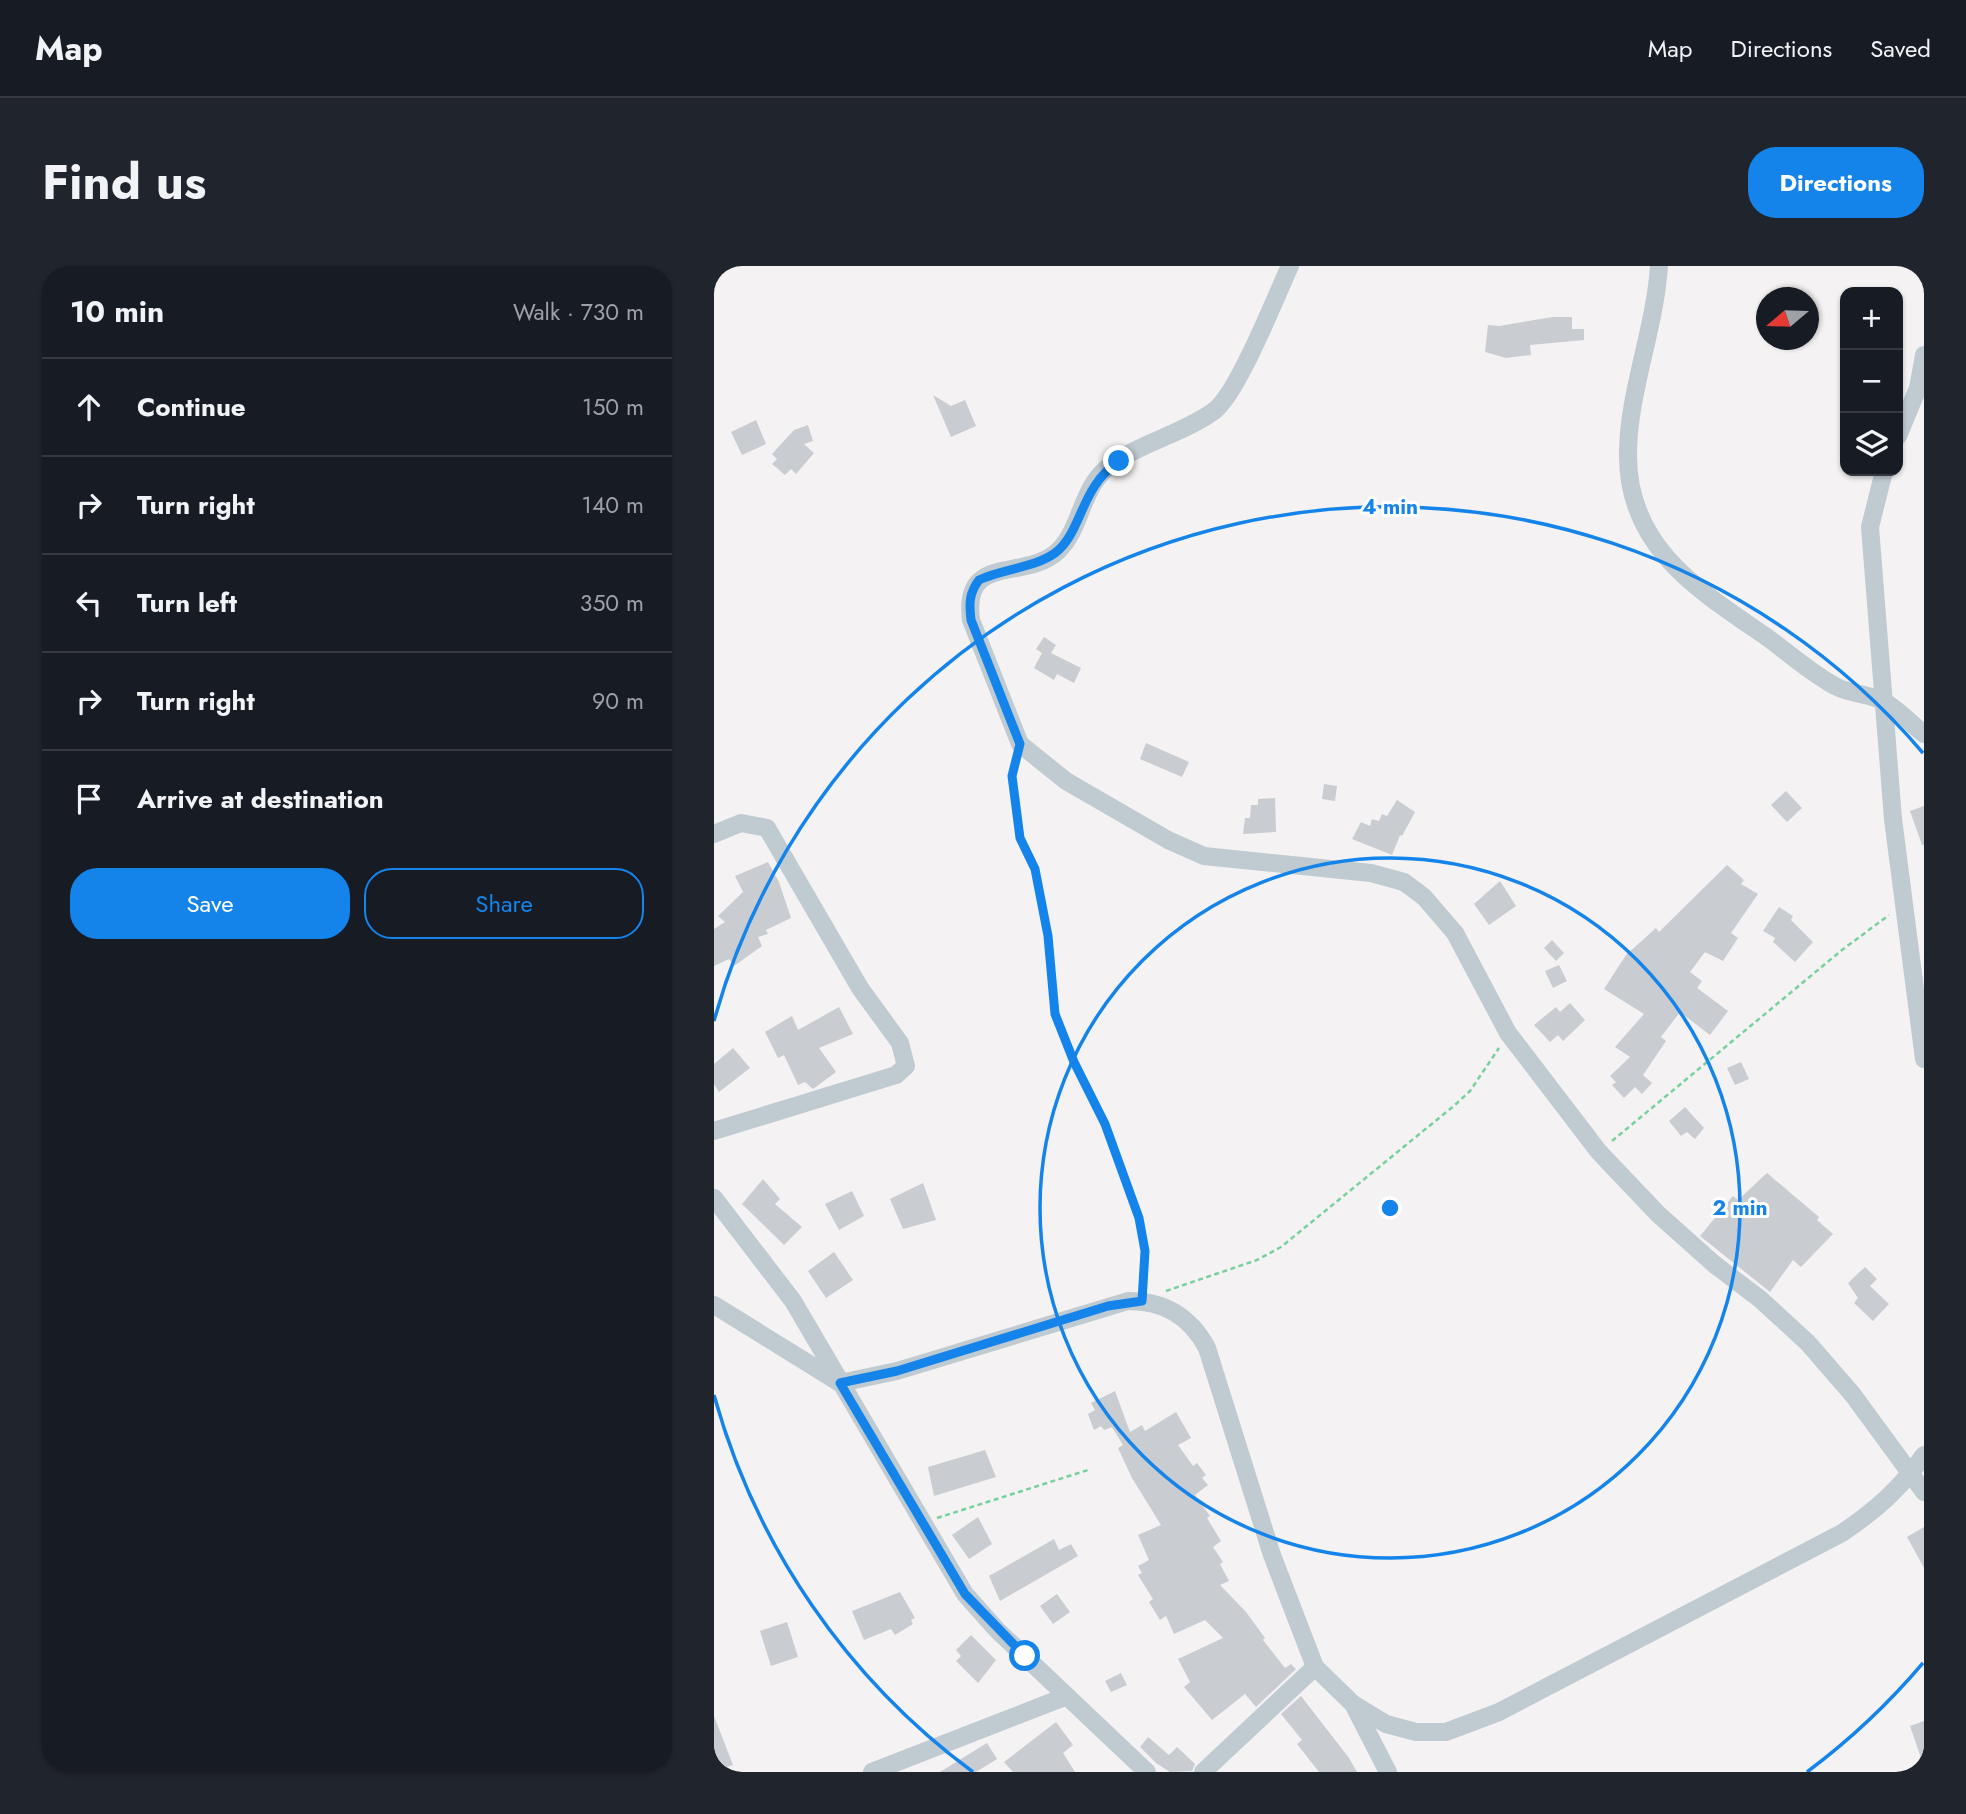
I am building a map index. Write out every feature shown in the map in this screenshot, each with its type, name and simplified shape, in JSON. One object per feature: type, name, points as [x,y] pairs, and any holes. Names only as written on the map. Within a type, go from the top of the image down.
[{"type":"street","points":[[1290,266],[1222,403],[1199,420],[1105,470],[1087,494],[1065,541],[1056,552],[1042,560],[993,573],[979,580],[972,589],[969,604],[971,620],[1020,744],[1066,781],[1168,841],[1204,856],[1231,862],[1324,867],[1371,873],[1404,883],[1424,897],[1455,933],[1508,1033],[1599,1152],[1658,1214],[1808,1343],[1853,1395],[1924,1492]]},
{"type":"street","points":[[1659,266],[1651,334],[1638,387],[1628,453],[1631,484],[1643,523],[1663,557],[1690,584],[1837,687],[1884,701],[1924,734]]},
{"type":"street","points":[[1903,424],[1918,388],[1924,355]]},
{"type":"street","points":[[1883,476],[1870,527],[1893,819],[1924,1059]]},
{"type":"street","points":[[714,834],[741,823],[767,828],[860,988],[900,1043],[906,1066],[896,1075],[714,1131]]},
{"type":"street","points":[[714,1198],[793,1301],[965,1594],[997,1630],[1147,1772]]},
{"type":"street","points":[[714,1305],[840,1383],[897,1371],[1108,1306],[1142,1301],[1170,1309],[1198,1330],[1207,1348],[1272,1555],[1315,1667],[1353,1704],[1387,1724],[1416,1732],[1446,1732],[1499,1712],[1842,1533],[1875,1511],[1911,1474],[1924,1455]]},
{"type":"street","points":[[1203,1772],[1315,1667]]},
{"type":"street","points":[[872,1772],[894,1768],[1067,1696]]},
{"type":"street","points":[[1353,1704],[1388,1772]]},
{"type":"path","points":[[1020,744],[1012,776],[1020,838],[1035,869],[1048,936],[1055,1014],[1074,1062],[1105,1124],[1139,1218],[1145,1251],[1142,1301],[1190,1281],[1257,1260],[1281,1247],[1455,1105],[1489,1065],[1508,1033]]},
{"type":"path","points":[[1599,1152],[1851,943],[1905,904]]},
{"type":"path","points":[[923,1522],[1091,1469]]},
{"type":"building","points":[[1553,317],[1572,317],[1572,329],[1584,329],[1584,340],[1530,345],[1531,355],[1506,358],[1485,352],[1488,325],[1499,326]]},
{"type":"building","points":[[933,395],[951,406],[965,400],[976,426],[951,437]]},
{"type":"building","points":[[756,420],[766,444],[742,455],[731,432]]},
{"type":"building","points":[[808,425],[813,441],[804,444],[814,453],[796,474],[791,469],[785,475],[772,464],[777,459],[772,454],[794,430]]},
{"type":"building","points":[[1044,637],[1056,645],[1051,653],[1081,668],[1074,683],[1057,674],[1054,680],[1034,668],[1042,653],[1036,649]]},
{"type":"building","points":[[1146,743],[1189,762],[1182,777],[1140,759]]},
{"type":"building","points":[[1324,784],[1337,786],[1335,801],[1322,799]]},
{"type":"building","points":[[1786,791],[1802,808],[1787,822],[1771,805]]},
{"type":"building","points":[[1275,798],[1276,832],[1243,834],[1245,818],[1250,818],[1251,805],[1258,805],[1258,799]]},
{"type":"building","points":[[1397,800],[1415,812],[1402,836],[1400,835],[1392,855],[1352,839],[1361,822],[1370,826],[1372,819],[1379,821],[1382,814],[1387,816]]},
{"type":"building","points":[[1924,806],[1924,845],[1922,845],[1910,811]]},
{"type":"building","points":[[768,862],[779,882],[791,918],[766,930],[768,934],[758,937],[762,946],[734,966],[729,959],[714,966],[714,929],[725,922],[718,916],[743,892],[735,876]]},
{"type":"building","points":[[1727,865],[1744,880],[1741,884],[1758,894],[1731,933],[1738,938],[1723,961],[1705,952],[1690,972],[1702,981],[1697,988],[1728,1011],[1710,1035],[1680,1012],[1661,1037],[1666,1041],[1643,1075],[1652,1083],[1642,1094],[1635,1087],[1624,1098],[1612,1085],[1616,1082],[1610,1076],[1630,1057],[1615,1047],[1644,1014],[1604,989],[1626,955],[1656,928],[1659,932]]},
{"type":"building","points":[[1500,881],[1516,906],[1489,925],[1474,904]]},
{"type":"building","points":[[1779,907],[1793,916],[1791,920],[1813,942],[1795,962],[1773,942],[1775,938],[1763,931]]},
{"type":"building","points":[[1552,940],[1564,953],[1556,961],[1544,948]]},
{"type":"building","points":[[1559,965],[1567,981],[1553,988],[1545,971]]},
{"type":"building","points":[[1570,1003],[1585,1020],[1563,1041],[1558,1035],[1550,1042],[1534,1025],[1556,1007],[1560,1012]]},
{"type":"building","points":[[839,1007],[853,1034],[819,1048],[836,1072],[813,1089],[805,1082],[798,1085],[784,1055],[778,1058],[765,1032],[792,1016],[798,1030]]},
{"type":"building","points":[[733,1048],[750,1068],[719,1092],[714,1084],[714,1064]]},
{"type":"building","points":[[1741,1062],[1749,1079],[1735,1085],[1727,1068]]},
{"type":"building","points":[[1685,1107],[1704,1128],[1695,1139],[1687,1132],[1681,1136],[1669,1121]]},
{"type":"building","points":[[1767,1173],[1819,1217],[1817,1220],[1833,1234],[1801,1267],[1793,1260],[1770,1292],[1700,1236],[1733,1196],[1738,1200]]},
{"type":"building","points":[[763,1179],[780,1199],[775,1204],[802,1227],[784,1245],[742,1204]]},
{"type":"building","points":[[923,1183],[936,1220],[903,1229],[890,1199]]},
{"type":"building","points":[[852,1191],[864,1216],[839,1230],[825,1204]]},
{"type":"building","points":[[834,1252],[853,1280],[826,1298],[808,1271]]},
{"type":"building","points":[[1865,1267],[1877,1279],[1870,1286],[1889,1304],[1873,1321],[1854,1303],[1858,1298],[1848,1283]]},
{"type":"building","points":[[1115,1391],[1130,1432],[1142,1425],[1145,1431],[1176,1412],[1191,1438],[1178,1445],[1193,1466],[1197,1463],[1206,1475],[1202,1478],[1208,1485],[1195,1495],[1210,1516],[1207,1518],[1221,1541],[1213,1547],[1223,1562],[1220,1564],[1229,1581],[1220,1585],[1246,1612],[1285,1668],[1291,1664],[1296,1669],[1256,1707],[1245,1694],[1212,1720],[1184,1687],[1190,1682],[1178,1659],[1223,1638],[1205,1620],[1174,1634],[1166,1616],[1160,1620],[1149,1602],[1153,1599],[1138,1575],[1142,1573],[1138,1566],[1149,1560],[1138,1535],[1161,1525],[1132,1478],[1118,1448],[1123,1445],[1112,1427],[1104,1430],[1101,1426],[1094,1430],[1088,1414],[1095,1410],[1091,1403]]},
{"type":"building","points":[[985,1450],[996,1477],[934,1496],[928,1467]]},
{"type":"building","points":[[978,1517],[992,1544],[969,1559],[952,1535]]},
{"type":"building","points":[[1924,1527],[1924,1568],[1907,1537]]},
{"type":"building","points":[[1054,1539],[1059,1550],[1071,1544],[1078,1556],[1000,1601],[989,1576]]},
{"type":"building","points":[[900,1592],[915,1618],[911,1620],[913,1624],[895,1635],[891,1629],[864,1640],[852,1611]]},
{"type":"building","points":[[1057,1594],[1070,1612],[1053,1624],[1040,1606]]},
{"type":"building","points":[[787,1622],[798,1657],[771,1666],[760,1631]]},
{"type":"building","points":[[971,1635],[996,1660],[978,1683],[956,1661],[961,1656],[956,1650]]},
{"type":"building","points":[[1121,1673],[1127,1685],[1111,1692],[1105,1681]]},
{"type":"building","points":[[1301,1696],[1357,1772],[1319,1772],[1297,1744],[1302,1740],[1281,1714]]},
{"type":"building","points":[[714,1716],[733,1765],[714,1771]]},
{"type":"building","points":[[1924,1721],[1924,1761],[1922,1761],[1910,1726]]},
{"type":"building","points":[[1056,1722],[1073,1745],[1063,1753],[1075,1772],[1013,1772],[1004,1762]]},
{"type":"building","points":[[1148,1737],[1169,1755],[1177,1747],[1195,1764],[1192,1771],[1170,1772],[1156,1763],[1140,1747]]},
{"type":"building","points":[[987,1743],[997,1759],[976,1772],[940,1772]]},
{"type":"route","points":[[1025,1656],[965,1594],[840,1383],[897,1371],[1108,1306],[1142,1301],[1145,1251],[1139,1218],[1105,1124],[1074,1062],[1055,1014],[1048,936],[1035,869],[1020,838],[1012,776],[1020,744],[971,620],[969,604],[972,589],[979,580],[993,573],[1042,560],[1056,552],[1065,541],[1096,480],[1119,461]]}]
